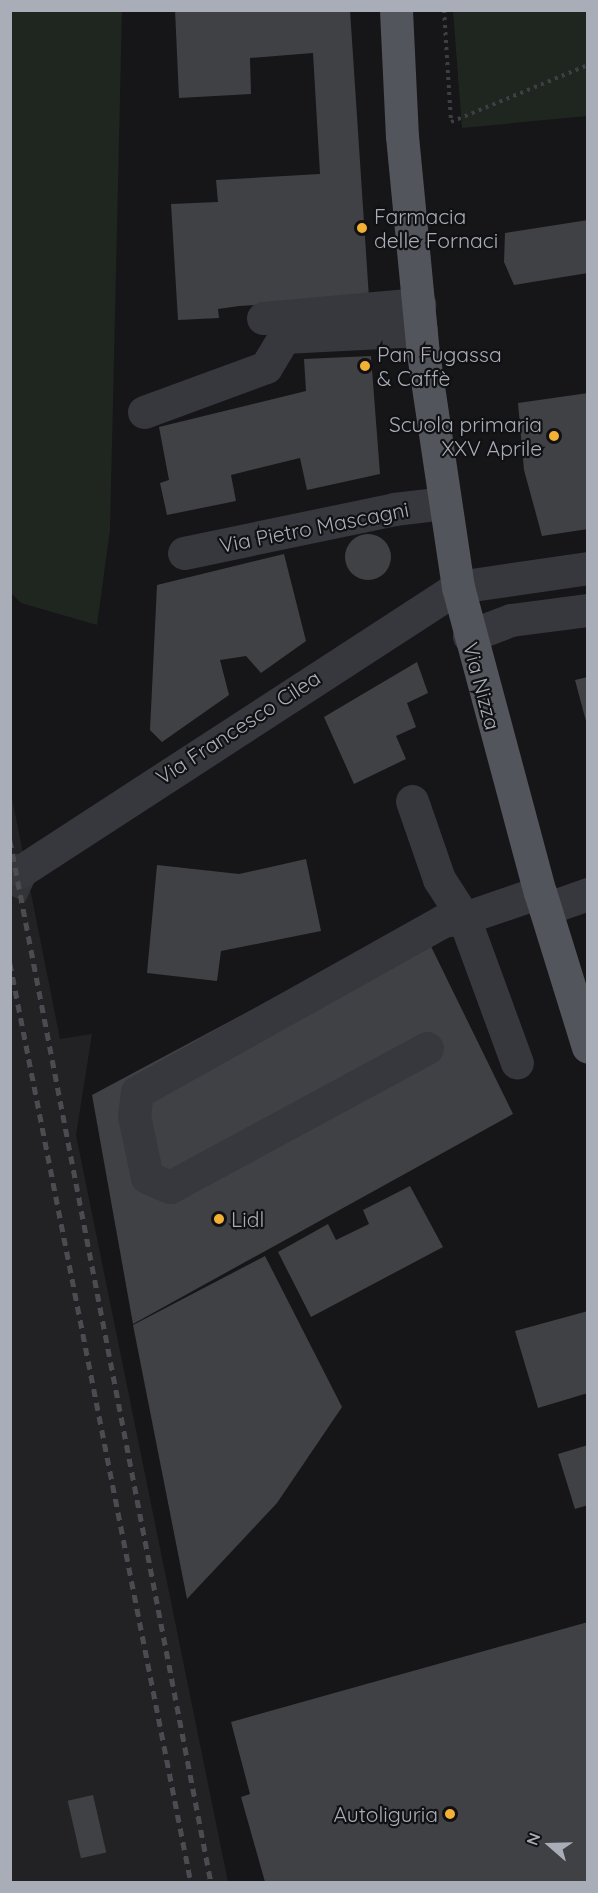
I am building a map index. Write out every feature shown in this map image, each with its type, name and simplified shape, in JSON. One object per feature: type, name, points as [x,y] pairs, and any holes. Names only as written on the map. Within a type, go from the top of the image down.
[{"type":"main road","name":"Via Nizza","points":[[396,10],[420,317],[444,503],[458,587],[469,636],[543,900],[588,1047]]},
{"type":"street","points":[[262,318],[420,317]]},
{"type":"street","points":[[144,412],[266,367],[284,337],[420,317]]},
{"type":"street","name":"Via Pietro Mascagni","points":[[184,553],[394,509],[444,503]]},
{"type":"street","points":[[458,587],[588,568]]},
{"type":"street","name":"Via Francesco Cilea","points":[[21,871],[458,587]]},
{"type":"street","points":[[469,636],[511,620],[588,610]]},
{"type":"street","points":[[412,801],[439,879],[464,918],[518,1063]]},
{"type":"street","points":[[427,1048],[170,1187],[147,1177],[134,1116],[137,1092],[423,930],[543,900],[588,894]]},
{"type":"path","points":[[444,10],[451,122],[588,65]]},
{"type":"shaded area","points":[[10,11],[122,11],[110,530],[97,625],[21,603],[12,594]]},
{"type":"shaded area","points":[[453,11],[587,11],[587,116],[462,128]]},
{"type":"shaded area","points":[[10,788],[60,1039],[92,1034],[76,1135],[228,1882],[11,1882]]},
{"type":"building","points":[[175,10],[350,10],[369,298],[239,306],[218,309],[219,318],[178,320],[171,204],[218,202],[216,180],[320,174],[313,53],[250,58],[251,94],[179,98]]},
{"type":"building","points":[[588,220],[588,273],[514,285],[504,262],[505,233]]},
{"type":"building","points":[[371,356],[380,474],[307,490],[300,458],[231,475],[236,501],[167,515],[160,483],[169,480],[159,427],[306,391],[304,359]]},
{"type":"building","name":"Scuola primaria XXV Aprile","points":[[588,393],[588,529],[542,536],[524,470],[518,403]]},
{"type":"building","points":[[368,534],[384,541],[391,557],[384,573],[368,580],[352,573],[345,557],[352,541]]},
{"type":"building","points":[[284,554],[306,641],[261,673],[246,656],[220,660],[229,695],[162,742],[150,730],[157,585]]},
{"type":"building","points":[[417,662],[428,693],[407,703],[416,727],[396,736],[406,759],[354,784],[324,717]]},
{"type":"building","points":[[588,677],[588,725],[587,725],[575,680]]},
{"type":"building","points":[[306,859],[321,931],[221,951],[217,981],[147,973],[157,865],[239,874]]},
{"type":"building","name":"Lidl","points":[[414,923],[423,930],[513,1114],[133,1324],[92,1095]]},
{"type":"building","points":[[410,1186],[443,1247],[311,1317],[278,1252],[328,1224],[336,1240],[369,1224],[363,1210]]},
{"type":"building","points":[[265,1256],[342,1407],[277,1503],[187,1599],[133,1325]]},
{"type":"building","points":[[588,1311],[588,1393],[538,1408],[515,1331]]},
{"type":"building","points":[[588,1445],[588,1505],[575,1509],[558,1454]]},
{"type":"building","points":[[588,1622],[588,1882],[265,1882],[241,1797],[250,1794],[231,1722]]},
{"type":"building","points":[[93,1795],[106,1852],[81,1858],[68,1801]]},
{"type":"tunnel","points":[[10,869],[21,871],[10,895]]},
{"type":"railway","points":[[10,840],[211,1882]]},
{"type":"railway","points":[[10,963],[191,1882]]},
{"type":"place","name":"Farmacia delle Fornaci","points":[[362,228]]},
{"type":"place","name":"Pan Fugassa & Caffè","points":[[365,366]]},
{"type":"place","name":"Scuola primaria XXV Aprile","points":[[554,436]]},
{"type":"place","name":"Lidl","points":[[219,1219]]},
{"type":"place","name":"Autoliguria","points":[[450,1814]]}]
